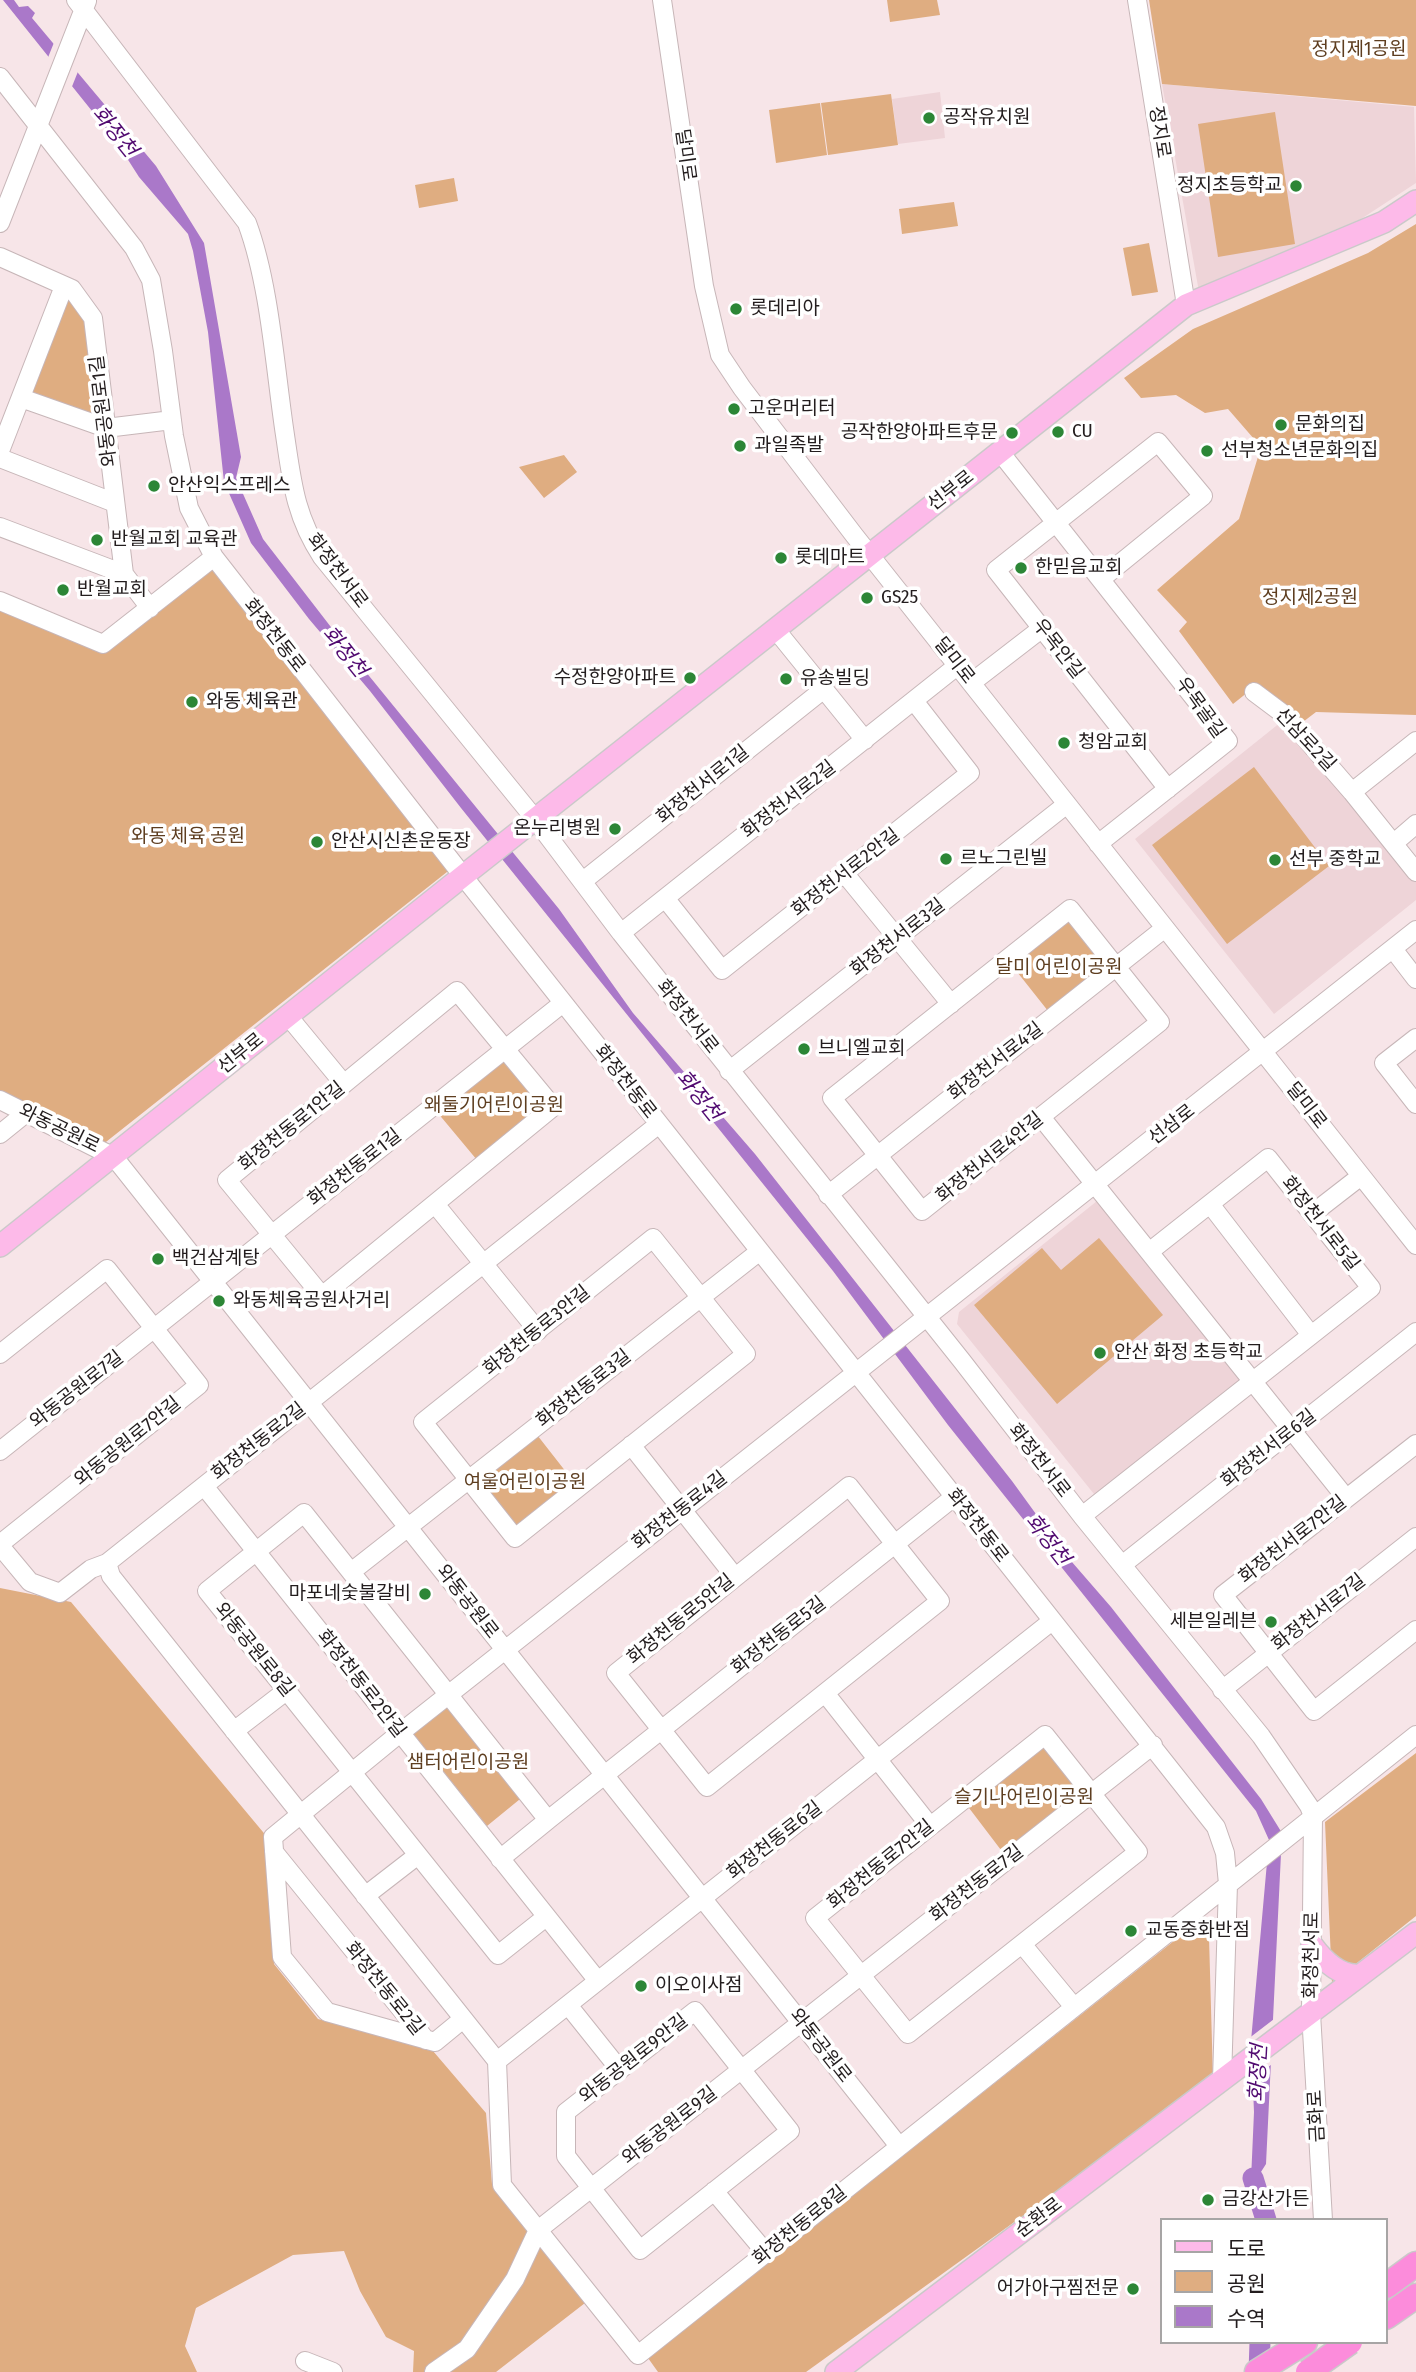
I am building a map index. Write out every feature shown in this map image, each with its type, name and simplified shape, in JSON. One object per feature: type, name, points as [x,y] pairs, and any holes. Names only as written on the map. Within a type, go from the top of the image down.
[{"type":"highway","points":[[1388,2285],[1416,2264]]},
{"type":"highway","points":[[1388,2316],[1416,2296]]},
{"type":"highway","points":[[1257,2372],[1302,2344]]},
{"type":"highway","points":[[1308,2372],[1347,2344]]},
{"type":"main road","name":"선부로","points":[[0,1246],[517,833],[1186,305],[1384,222],[1416,201]]},
{"type":"main road","points":[[1311,2013],[1416,1933]]},
{"type":"main road","points":[[1312,1945],[1329,1964],[1347,1975],[1360,1975]]},
{"type":"main road","name":"순환로","points":[[836,2372],[1311,2013]]},
{"type":"street","name":"달미로","points":[[662,0],[704,286],[720,355],[742,388],[870,555],[1416,1245]]},
{"type":"street","name":"정지로","points":[[1138,0],[1186,305]]},
{"type":"street","points":[[0,223],[74,34],[82,3]]},
{"type":"street","name":"화정천서로","points":[[82,3],[247,223],[254,241],[262,282],[297,510],[316,549],[535,820],[729,1071],[1082,1516],[1261,1736],[1300,1790],[1313,1816],[1311,2013]]},
{"type":"street","name":"화정천동로","points":[[0,77],[134,248],[150,280],[189,508],[214,557],[563,1003],[1153,1745],[1220,1834],[1228,1884],[1222,2080]]},
{"type":"street","name":"와동공원로1길","points":[[0,257],[72,289],[93,318],[124,574]]},
{"type":"street","points":[[0,451],[64,286]]},
{"type":"street","points":[[21,398],[106,428],[172,420]]},
{"type":"street","points":[[1056,522],[1158,442],[1203,496],[1101,579]]},
{"type":"street","name":"우목골길","points":[[1000,452],[1228,741],[1098,844]]},
{"type":"street","points":[[0,458],[115,503]]},
{"type":"street","name":"우목안길","points":[[1056,522],[996,570],[1168,789]]},
{"type":"street","points":[[0,527],[124,574],[150,607]]},
{"type":"street","points":[[0,601],[103,644],[214,557]]},
{"type":"street","points":[[971,683],[1041,628]]},
{"type":"street","points":[[776,629],[865,740]]},
{"type":"street","name":"화정천서로2길","points":[[621,933],[957,666]]},
{"type":"street","name":"화정천서로1길","points":[[583,881],[824,689]]},
{"type":"street","name":"선삼로2길","points":[[1254,692],[1286,716],[1416,872]]},
{"type":"street","name":"화정천서로2안길","points":[[665,898],[722,971],[845,874],[970,773],[914,701]]},
{"type":"street","points":[[1352,792],[1416,741]]},
{"type":"street","name":"화정천서로3길","points":[[729,1071],[1067,804]]},
{"type":"street","points":[[1394,843],[1416,824]]},
{"type":"street","points":[[845,874],[951,1004]]},
{"type":"street","name":"화정천서로4안길","points":[[1070,909],[1116,967],[1160,1022],[922,1212],[832,1098],[1070,909]]},
{"type":"street","name":"화정천서로4길","points":[[828,1195],[1165,928]]},
{"type":"street","name":"선삼로","points":[[908,1331],[1264,1053],[1416,930]]},
{"type":"street","points":[[1393,949],[1416,979]]},
{"type":"street","name":"화정천동로1안길","points":[[457,990],[505,1049],[553,1107],[322,1296],[227,1180],[457,990]]},
{"type":"street","name":"화정천동로1길","points":[[213,1282],[563,1003]]},
{"type":"street","points":[[288,1016],[344,1084]]},
{"type":"street","points":[[1416,1038],[1384,1063],[1416,1104]]},
{"type":"street","name":"와동공원로","points":[[0,1100],[114,1157],[899,2146]]},
{"type":"street","points":[[0,1134],[26,1113]]},
{"type":"street","points":[[1041,1117],[1346,1499]]},
{"type":"street","name":"화정천동로2길","points":[[0,1545],[30,1582],[60,1593],[90,1569],[107,1563],[659,1124]]},
{"type":"street","name":"화정천서로5길","points":[[1082,1516],[1371,1288],[1268,1158],[1149,1252]]},
{"type":"street","points":[[1312,1214],[1361,1176]]},
{"type":"street","points":[[435,1204],[538,1331]]},
{"type":"street","points":[[1210,1204],[1311,1335]]},
{"type":"street","name":"화정천동로3안길","points":[[653,1238],[746,1354],[515,1538],[423,1422],[538,1331],[653,1238]]},
{"type":"street","name":"화정천동로3길","points":[[351,1573],[760,1251]]},
{"type":"street","points":[[0,1354],[107,1269],[154,1329]]},
{"type":"street","name":"와동공원로7길","points":[[0,1451],[213,1282]]},
{"type":"street","name":"와동공원로7안길","points":[[0,1545],[199,1385],[154,1329]]},
{"type":"street","name":"화정천동로4길","points":[[299,1813],[908,1331]]},
{"type":"street","name":"화정천서로6길","points":[[1122,1565],[1416,1332]]},
{"type":"street","name":"화정천서로7안길","points":[[1416,1444],[1223,1595],[1314,1711],[1416,1630]]},
{"type":"street","points":[[631,1445],[735,1577]]},
{"type":"street","name":"화정천동로2안길","points":[[204,1486],[598,1981]]},
{"type":"street","name":"화정천동로5안길","points":[[849,1486],[940,1601],[707,1787],[616,1673],[735,1577],[849,1486]]},
{"type":"street","name":"화정천동로5길","points":[[604,1775],[954,1497]]},
{"type":"street","name":"와동공원로8길","points":[[546,1917],[498,1955],[207,1591],[304,1513],[548,1819]]},
{"type":"street","name":"화정천서로7길","points":[[1222,1690],[1416,1537]]},
{"type":"street","points":[[107,1563],[111,1576],[496,2061]]},
{"type":"street","name":"화정천동로6길","points":[[496,2061],[1052,1621]]},
{"type":"street","points":[[234,1731],[286,1690]]},
{"type":"street","points":[[825,1693],[930,1826]]},
{"type":"street","name":"화정천동로7안길","points":[[1045,1735],[1138,1852],[908,2034],[815,1917],[930,1826],[1045,1735]]},
{"type":"street","name":"화정천동로8길","points":[[496,2061],[502,2185],[638,2355],[1416,1735]]},
{"type":"street","name":"화정천동로7길","points":[[801,2023],[1153,1745]]},
{"type":"street","points":[[500,1859],[604,1775]]},
{"type":"street","name":"화정천동로2길","points":[[299,1813],[273,1837],[282,1957],[327,2012],[426,2040]]},
{"type":"street","name":"화정천동로2길","points":[[274,1852],[426,2040]]},
{"type":"street","points":[[366,1896],[418,1855]]},
{"type":"street","points":[[1022,1944],[1073,2007]]},
{"type":"street","points":[[568,2005],[620,2070]]},
{"type":"street","name":"와동공원로9안길","points":[[695,2011],[741,2070],[790,2131],[640,2250],[566,2156],[566,2112],[695,2011]]},
{"type":"street","name":"금화로","points":[[1311,2013],[1322,2218]]},
{"type":"street","points":[[426,2040],[435,2042],[463,2019]]},
{"type":"street","name":"와동공원로9길","points":[[538,2230],[801,2023]]},
{"type":"street","points":[[714,2191],[766,2253]]},
{"type":"street","points":[[434,2372],[467,2348],[515,2279],[538,2230]]},
{"type":"street","points":[[1330,2344],[1332,2372]]},
{"type":"street","points":[[305,2361],[333,2372]]},
{"type":"shaded area","name":"정지초등학교","points":[[1162,84],[1414,107],[1416,183],[1361,219],[1199,292]]},
{"type":"shaded area","points":[[940,92],[945,138],[898,144],[892,99]]},
{"type":"shaded area","name":"선부 중학교","points":[[1286,718],[1416,880],[1416,900],[1274,1014],[1135,839]]},
{"type":"shaded area","name":"안산 화정 초등학교","points":[[1097,1201],[1243,1381],[1098,1499],[957,1324],[959,1312]]},
{"type":"green space","points":[[887,0],[937,0],[940,15],[890,22]]},
{"type":"green space","name":"정지제1공원","points":[[1149,0],[1416,0],[1416,106],[1162,84]]},
{"type":"green space","points":[[891,94],[898,145],[828,155],[821,103]]},
{"type":"green space","points":[[820,103],[827,155],[776,163],[769,110]]},
{"type":"green space","points":[[1275,112],[1295,244],[1218,257],[1198,124]]},
{"type":"green space","points":[[454,178],[458,201],[419,208],[415,185]]},
{"type":"green space","points":[[954,202],[958,226],[902,234],[899,209]]},
{"type":"green space","name":"정지제2공원","points":[[1416,224],[1416,715],[1316,712],[1299,725],[1253,688],[1233,704],[1179,631],[1187,622],[1157,590],[1239,519],[1261,447],[1228,409],[1205,413],[1176,395],[1141,398],[1124,378],[1193,329],[1368,253]]},
{"type":"green space","points":[[1149,243],[1158,292],[1132,296],[1123,248]]},
{"type":"green space","points":[[67,289],[88,319],[99,423],[26,399]]},
{"type":"green space","points":[[564,455],[577,472],[544,498],[519,467]]},
{"type":"green space","name":"와동 체육 공원","points":[[216,566],[452,868],[92,1153],[0,1097],[0,609],[103,649]]},
{"type":"green space","points":[[1254,767],[1329,866],[1227,944],[1152,845]]},
{"type":"green space","name":"달미 어린이공원","points":[[1066,919],[1108,972],[1052,1016],[1010,963]]},
{"type":"green space","name":"왜둘기어린이공원","points":[[502,1059],[543,1106],[477,1160],[437,1112]]},
{"type":"green space","points":[[1099,1238],[1163,1315],[1057,1404],[974,1305],[1042,1248],[1061,1270]]},
{"type":"green space","name":"여울어린이공원","points":[[534,1431],[577,1486],[515,1534],[473,1480]]},
{"type":"green space","points":[[0,1588],[71,1602],[268,1838],[274,1964],[318,2019],[433,2051],[486,2113],[492,2184],[585,2303],[496,2372],[413,2372],[414,2351],[386,2337],[360,2291],[344,2251],[293,2255],[196,2308],[185,2346],[197,2372],[0,2372]]},
{"type":"green space","name":"샘터어린이공원","points":[[450,1700],[525,1795],[487,1826],[411,1731]]},
{"type":"green space","name":"슬기나어린이공원","points":[[1044,1742],[1083,1792],[1004,1854],[966,1804]]},
{"type":"green space","points":[[1416,1753],[1416,1916],[1332,1983],[1325,1822]]},
{"type":"green space","points":[[1189,1929],[1196,1929],[1209,1937],[1213,2079],[806,2372],[658,2372],[648,2358]]},
{"type":"water","points":[[3,0],[14,0],[19,7],[28,6],[35,13],[32,18],[156,166],[204,243],[241,457],[236,478],[263,539],[361,666],[559,909],[633,1013],[755,1154],[1012,1481],[1065,1554],[1111,1607],[1261,1799],[1282,1833],[1266,2164],[1259,2175],[1264,2203],[1260,2206],[1251,2180],[1254,2112],[1251,2041],[1269,1840],[1256,1811],[948,1425],[833,1271],[370,691],[309,619],[251,543],[224,482],[208,332],[188,234],[139,177],[116,141]]},
{"type":"pier","points":[[55,40],[79,69],[71,89],[47,60]]},
{"type":"pier","points":[[1278,2016],[1275,2062],[1249,2081],[1248,2039]]},
{"type":"waterway","name":"화정천","points":[[1253,2178],[1265,2218]]},
{"type":"waterway","name":"화정천","points":[[1259,2372],[1260,2344]]},
{"type":"place","name":"공작유치원","points":[[929,118]]},
{"type":"place","name":"정지초등학교","points":[[1296,186]]},
{"type":"place","name":"롯데리아","points":[[736,309]]},
{"type":"place","name":"고운머리터","points":[[734,409]]},
{"type":"place","name":"문화의집","points":[[1281,425]]},
{"type":"place","name":"CU","points":[[1058,432]]},
{"type":"place","name":"공작한양아파트후문","points":[[1012,433]]},
{"type":"place","name":"과일족발","points":[[740,446]]},
{"type":"place","name":"선부청소년문화의집","points":[[1207,451]]},
{"type":"place","name":"안산익스프레스","points":[[154,486]]},
{"type":"place","name":"반월교회 교육관","points":[[97,540]]},
{"type":"place","name":"롯데마트","points":[[781,558]]},
{"type":"place","name":"한믿음교회","points":[[1021,568]]},
{"type":"place","name":"반월교회","points":[[63,590]]},
{"type":"place","name":"GS25","points":[[867,598]]},
{"type":"place","name":"수정한양아파트","points":[[690,678]]},
{"type":"place","name":"유송빌딩","points":[[786,679]]},
{"type":"place","name":"와동 체육관","points":[[192,702]]},
{"type":"place","name":"청암교회","points":[[1064,743]]},
{"type":"place","name":"온누리병원","points":[[615,829]]},
{"type":"place","name":"안산시신촌운동장","points":[[317,842]]},
{"type":"place","name":"르노그린빌","points":[[946,859]]},
{"type":"place","name":"선부 중학교","points":[[1275,860]]},
{"type":"place","name":"브니엘교회","points":[[804,1049]]},
{"type":"place","name":"백건삼계탕","points":[[158,1259]]},
{"type":"place","name":"와동체육공원사거리","points":[[219,1301]]},
{"type":"place","name":"안산 화정 초등학교","points":[[1100,1353]]},
{"type":"place","name":"마포네숯불갈비","points":[[425,1594]]},
{"type":"place","name":"세븐일레븐","points":[[1271,1622]]},
{"type":"place","name":"교동중화반점","points":[[1131,1931]]},
{"type":"place","name":"이오이사점","points":[[641,1986]]},
{"type":"place","name":"금강산가든","points":[[1208,2200]]},
{"type":"place","name":"어가아구찜전문","points":[[1133,2289]]}]
